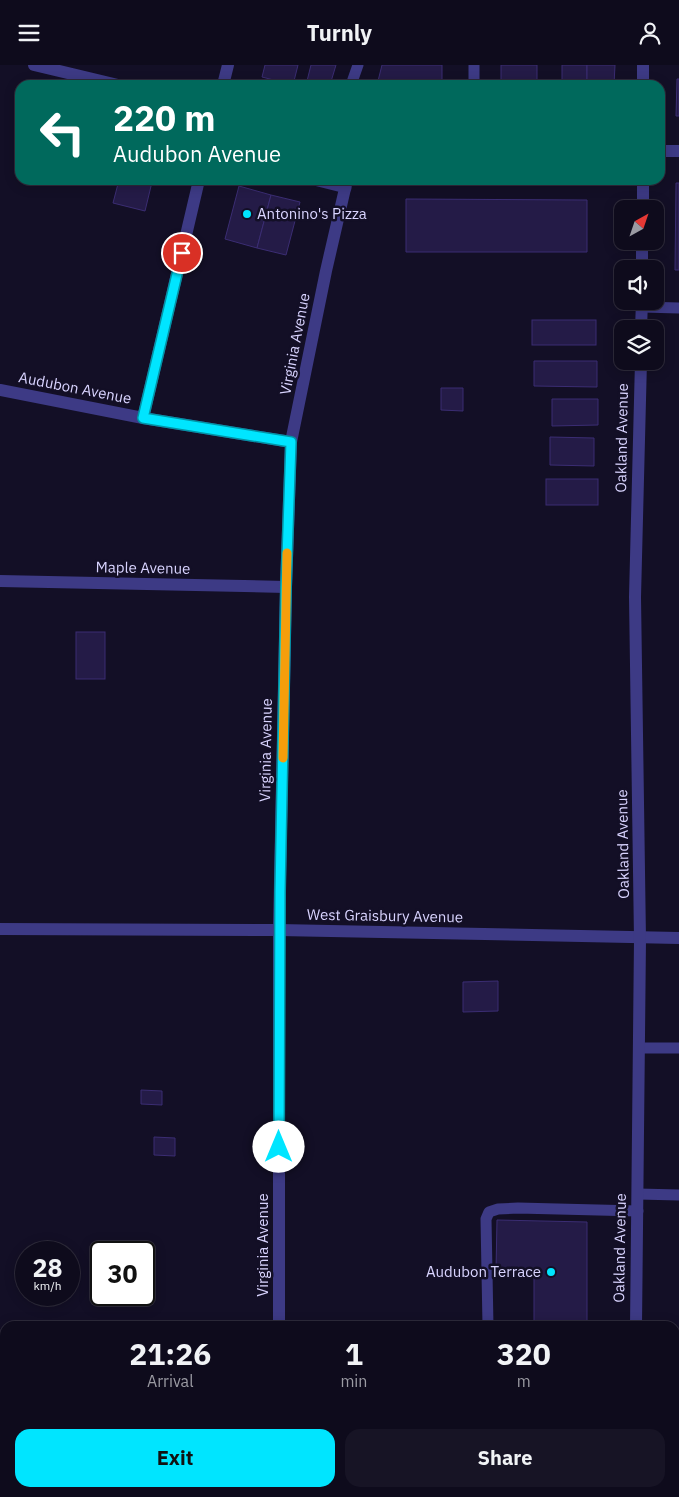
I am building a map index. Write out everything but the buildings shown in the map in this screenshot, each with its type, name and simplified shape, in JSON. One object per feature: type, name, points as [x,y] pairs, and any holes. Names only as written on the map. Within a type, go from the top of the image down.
[{"type":"street","points":[[34,65],[97,80]]},
{"type":"street","points":[[224,80],[228,65]]},
{"type":"street","points":[[643,65],[643,80]]},
{"type":"street","points":[[665,151],[679,151]]},
{"type":"street","points":[[143,418],[198,185]]},
{"type":"street","name":"Virginia Avenue","points":[[279,1321],[280,930],[286,587],[291,442],[346,185]]},
{"type":"street","points":[[642,200],[643,185]]},
{"type":"street","name":"Oakland Avenue","points":[[636,1321],[640,939],[635,597],[641,370]]},
{"type":"street","name":"Audubon Avenue","points":[[0,390],[143,418],[291,442]]},
{"type":"street","name":"Maple Avenue","points":[[0,581],[286,587]]},
{"type":"street","name":"West Graisbury Avenue","points":[[0,929],[280,930],[640,939],[679,938]]},
{"type":"lane","points":[[353,80],[358,65]]},
{"type":"lane","points":[[474,65],[474,80]]},
{"type":"lane","points":[[664,306],[679,308]]},
{"type":"lane","points":[[639,1048],[679,1048]]},
{"type":"lane","points":[[638,1194],[679,1195]]},
{"type":"lane","points":[[488,1321],[486,1219],[489,1212],[498,1209],[518,1208],[638,1211]]},
{"type":"slow traffic","points":[[283,758],[287,553]]},
{"type":"place","name":"Antonino's Pizza","points":[[247,214]]},
{"type":"place","name":"Audubon Terrace","points":[[551,1272]]},
{"type":"route","points":[[182,253],[143,418],[291,442],[280,892],[279,1147]]}]
